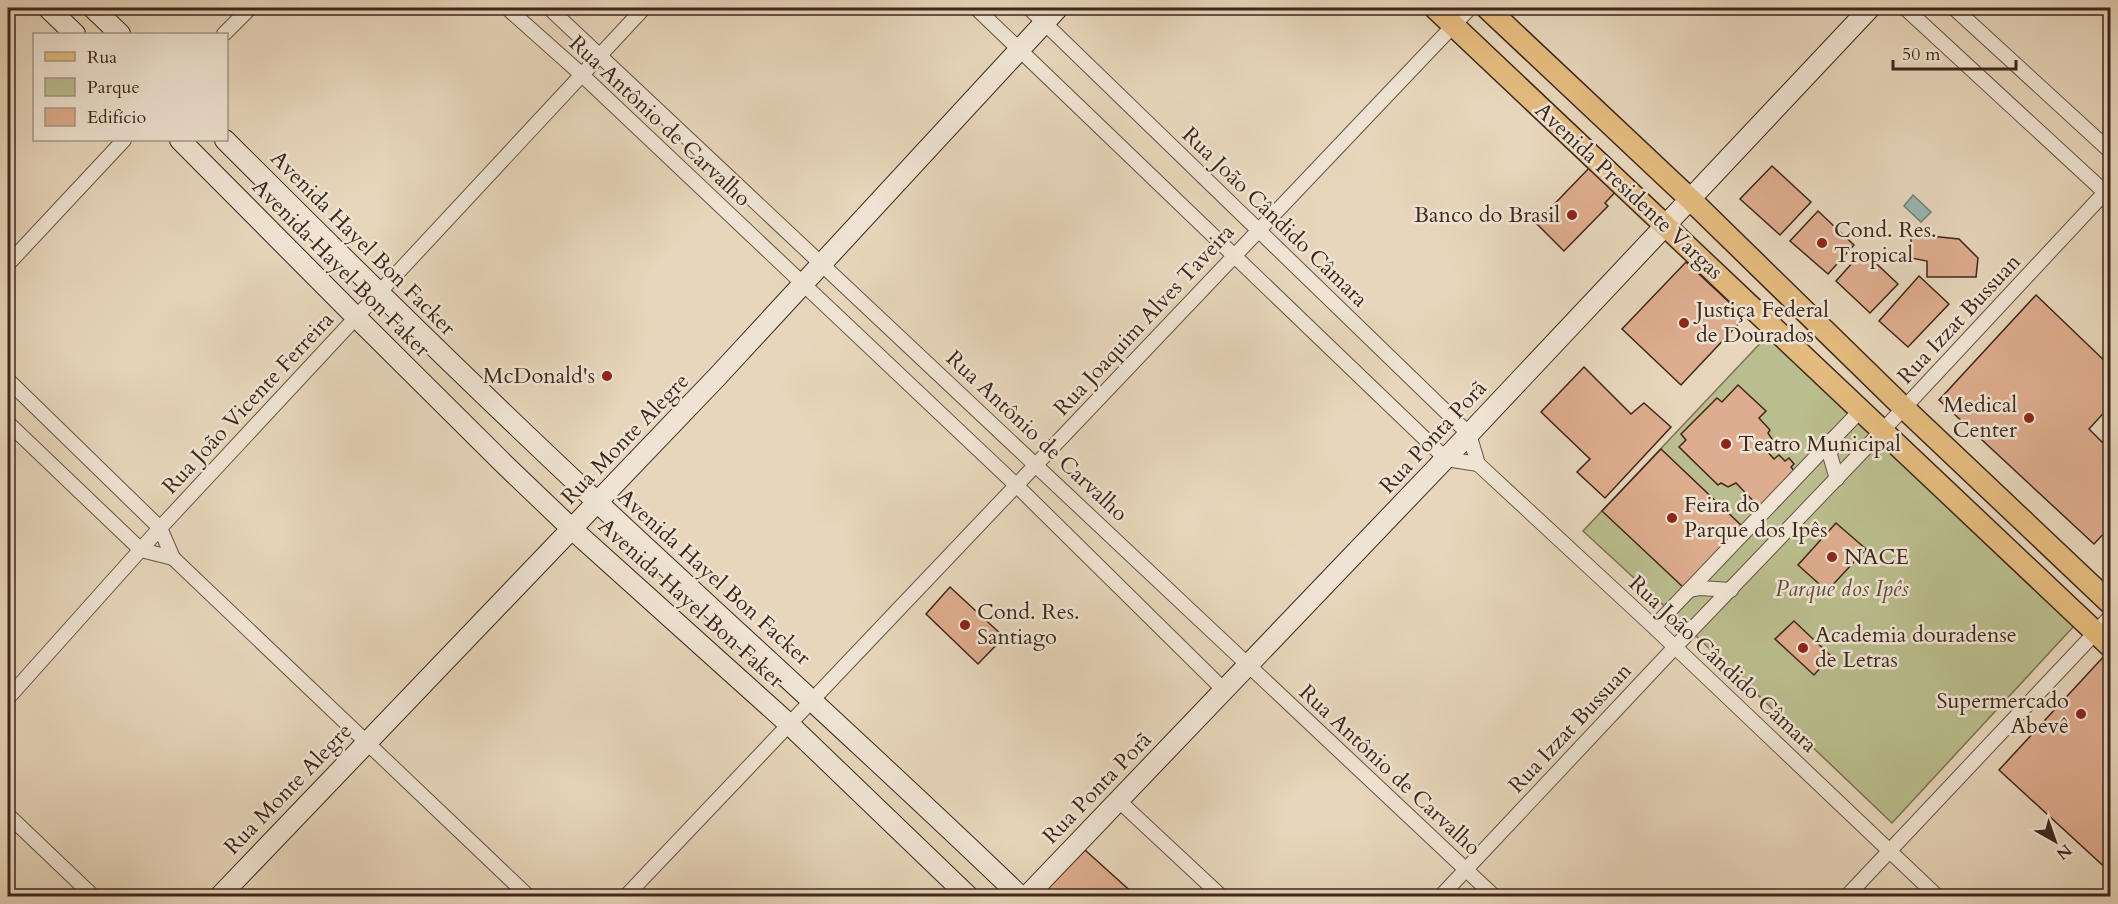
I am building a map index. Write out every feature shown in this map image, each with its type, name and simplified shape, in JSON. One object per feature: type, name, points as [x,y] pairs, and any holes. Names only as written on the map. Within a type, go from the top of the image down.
[{"type":"main road","name":"Avenida Presidente Vargas","points":[[1435,8],[2103,639]]},
{"type":"main road","name":"Avenida Presidente Vargas","points":[[1487,8],[1690,199],[1904,408],[2110,603]]},
{"type":"street","points":[[48,8],[74,33]]},
{"type":"street","points":[[93,8],[119,33]]},
{"type":"street","points":[[226,33],[250,8]]},
{"type":"street","name":"Rua Antônio de Carvalho","points":[[507,8],[581,74],[1017,486],[1224,690]]},
{"type":"street","name":"Rua Antônio de Carvalho","points":[[549,8],[1037,464],[1494,897]]},
{"type":"street","name":"Rua João Vicente Ferreira","points":[[8,698],[160,528],[644,8]]},
{"type":"street","points":[[976,8],[1446,459],[1478,464]]},
{"type":"street","name":"Rua João Cândido Câmara","points":[[1029,8],[1469,434],[1478,464],[1654,627],[1937,897]]},
{"type":"street","name":"Rua Monte Alegre","points":[[220,897],[717,377],[1018,48],[1058,8]]},
{"type":"street","name":"Rua Joaquim Alves Taveira","points":[[626,897],[1470,8]]},
{"type":"street","name":"Rua Ponta Porã","points":[[1027,897],[1446,459],[1870,8]]},
{"type":"street","points":[[1905,8],[2109,192]]},
{"type":"street","points":[[1954,8],[2110,151]]},
{"type":"street","points":[[8,264],[123,141]]},
{"type":"street","name":"Avenida Hayel Bon Faker","points":[[181,141],[572,529],[790,725],[968,897]]},
{"type":"street","name":"Avenida Hayel Bon Facker","points":[[226,141],[378,294],[597,502],[813,700],[1020,897]]},
{"type":"street","name":"Rua Izzat Bussuan","points":[[1441,897],[1675,647],[2109,192]]},
{"type":"street","points":[[8,380],[160,528],[173,558],[528,897]]},
{"type":"street","points":[[1654,627],[1861,410]]},
{"type":"street","points":[[8,423],[141,550],[173,558]]},
{"type":"street","points":[[1834,438],[1830,456],[1837,479]]},
{"type":"street","points":[[1690,590],[1700,588],[1731,590]]},
{"type":"street","points":[[1847,897],[2103,639],[2110,617]]},
{"type":"street","points":[[1118,800],[1221,897]]},
{"type":"street","points":[[8,815],[93,897]]},
{"type":"green space","name":"Parque dos Ipês","points":[[1768,335],[2074,626],[1892,823],[1583,531]]},
{"type":"water","points":[[1913,195],[1931,212],[1921,222],[1904,206]]},
{"type":"building","name":"Banco do Brasil","points":[[1593,164],[1618,189],[1605,203],[1608,206],[1564,251],[1536,223]]},
{"type":"building","points":[[1772,166],[1811,202],[1780,235],[1740,199]]},
{"type":"building","name":"Cond. Res. Tropical","points":[[1818,211],[1854,245],[1828,274],[1790,241]]},
{"type":"building","points":[[1911,234],[1959,239],[1978,258],[1976,277],[1927,277],[1927,261],[1911,258]]},
{"type":"building","points":[[1863,251],[1898,284],[1870,313],[1836,281]]},
{"type":"building","name":"Justiça Federal de Dourados","points":[[1686,262],[1745,317],[1681,385],[1622,329]]},
{"type":"building","points":[[1919,276],[1949,304],[1908,347],[1879,321]]},
{"type":"building","name":"Medical Center","points":[[2036,295],[2110,366],[2110,406],[2089,429],[2110,450],[2110,527],[2094,544],[1939,400]]},
{"type":"building","points":[[1584,367],[1631,414],[1644,403],[1671,427],[1605,498],[1577,472],[1590,459],[1541,412]]},
{"type":"building","name":"Teatro Municipal","points":[[1738,385],[1766,411],[1759,418],[1770,430],[1768,433],[1772,439],[1767,451],[1774,459],[1779,455],[1785,461],[1789,458],[1794,464],[1791,467],[1796,473],[1760,508],[1736,483],[1728,487],[1721,483],[1718,485],[1679,447],[1686,440],[1681,434],[1717,398],[1722,402]]},
{"type":"building","name":"Feira do Parque dos Ipês","points":[[1661,449],[1742,526],[1684,588],[1602,511]]},
{"type":"building","name":"NACE","points":[[1836,523],[1866,549],[1827,591],[1798,565]]},
{"type":"building","name":"Cond. Res. Santiago","points":[[950,587],[1004,637],[978,664],[926,614]]},
{"type":"building","name":"Academia douradense de Letras","points":[[1794,621],[1831,656],[1814,675],[1775,639]]},
{"type":"building","name":"Supermercado Abevê","points":[[2106,654],[2110,657],[2110,872],[1999,770]]},
{"type":"building","points":[[1085,850],[1136,896],[1041,895]]},
{"type":"place","name":"Banco do Brasil","points":[[1572,215]]},
{"type":"place","name":"Cond. Res. Tropical","points":[[1822,243]]},
{"type":"place","name":"Justiça Federal de Dourados","points":[[1684,323]]},
{"type":"place","name":"McDonald's","points":[[607,376]]},
{"type":"place","name":"Medical Center","points":[[2029,418]]},
{"type":"place","name":"Teatro Municipal","points":[[1726,444]]},
{"type":"place","name":"Feira do Parque dos Ipês","points":[[1672,518]]},
{"type":"place","name":"NACE","points":[[1832,557]]},
{"type":"place","name":"Cond. Res. Santiago","points":[[965,625]]},
{"type":"place","name":"Academia douradense de Letras","points":[[1803,648]]},
{"type":"place","name":"Supermercado Abevê","points":[[2081,714]]}]
